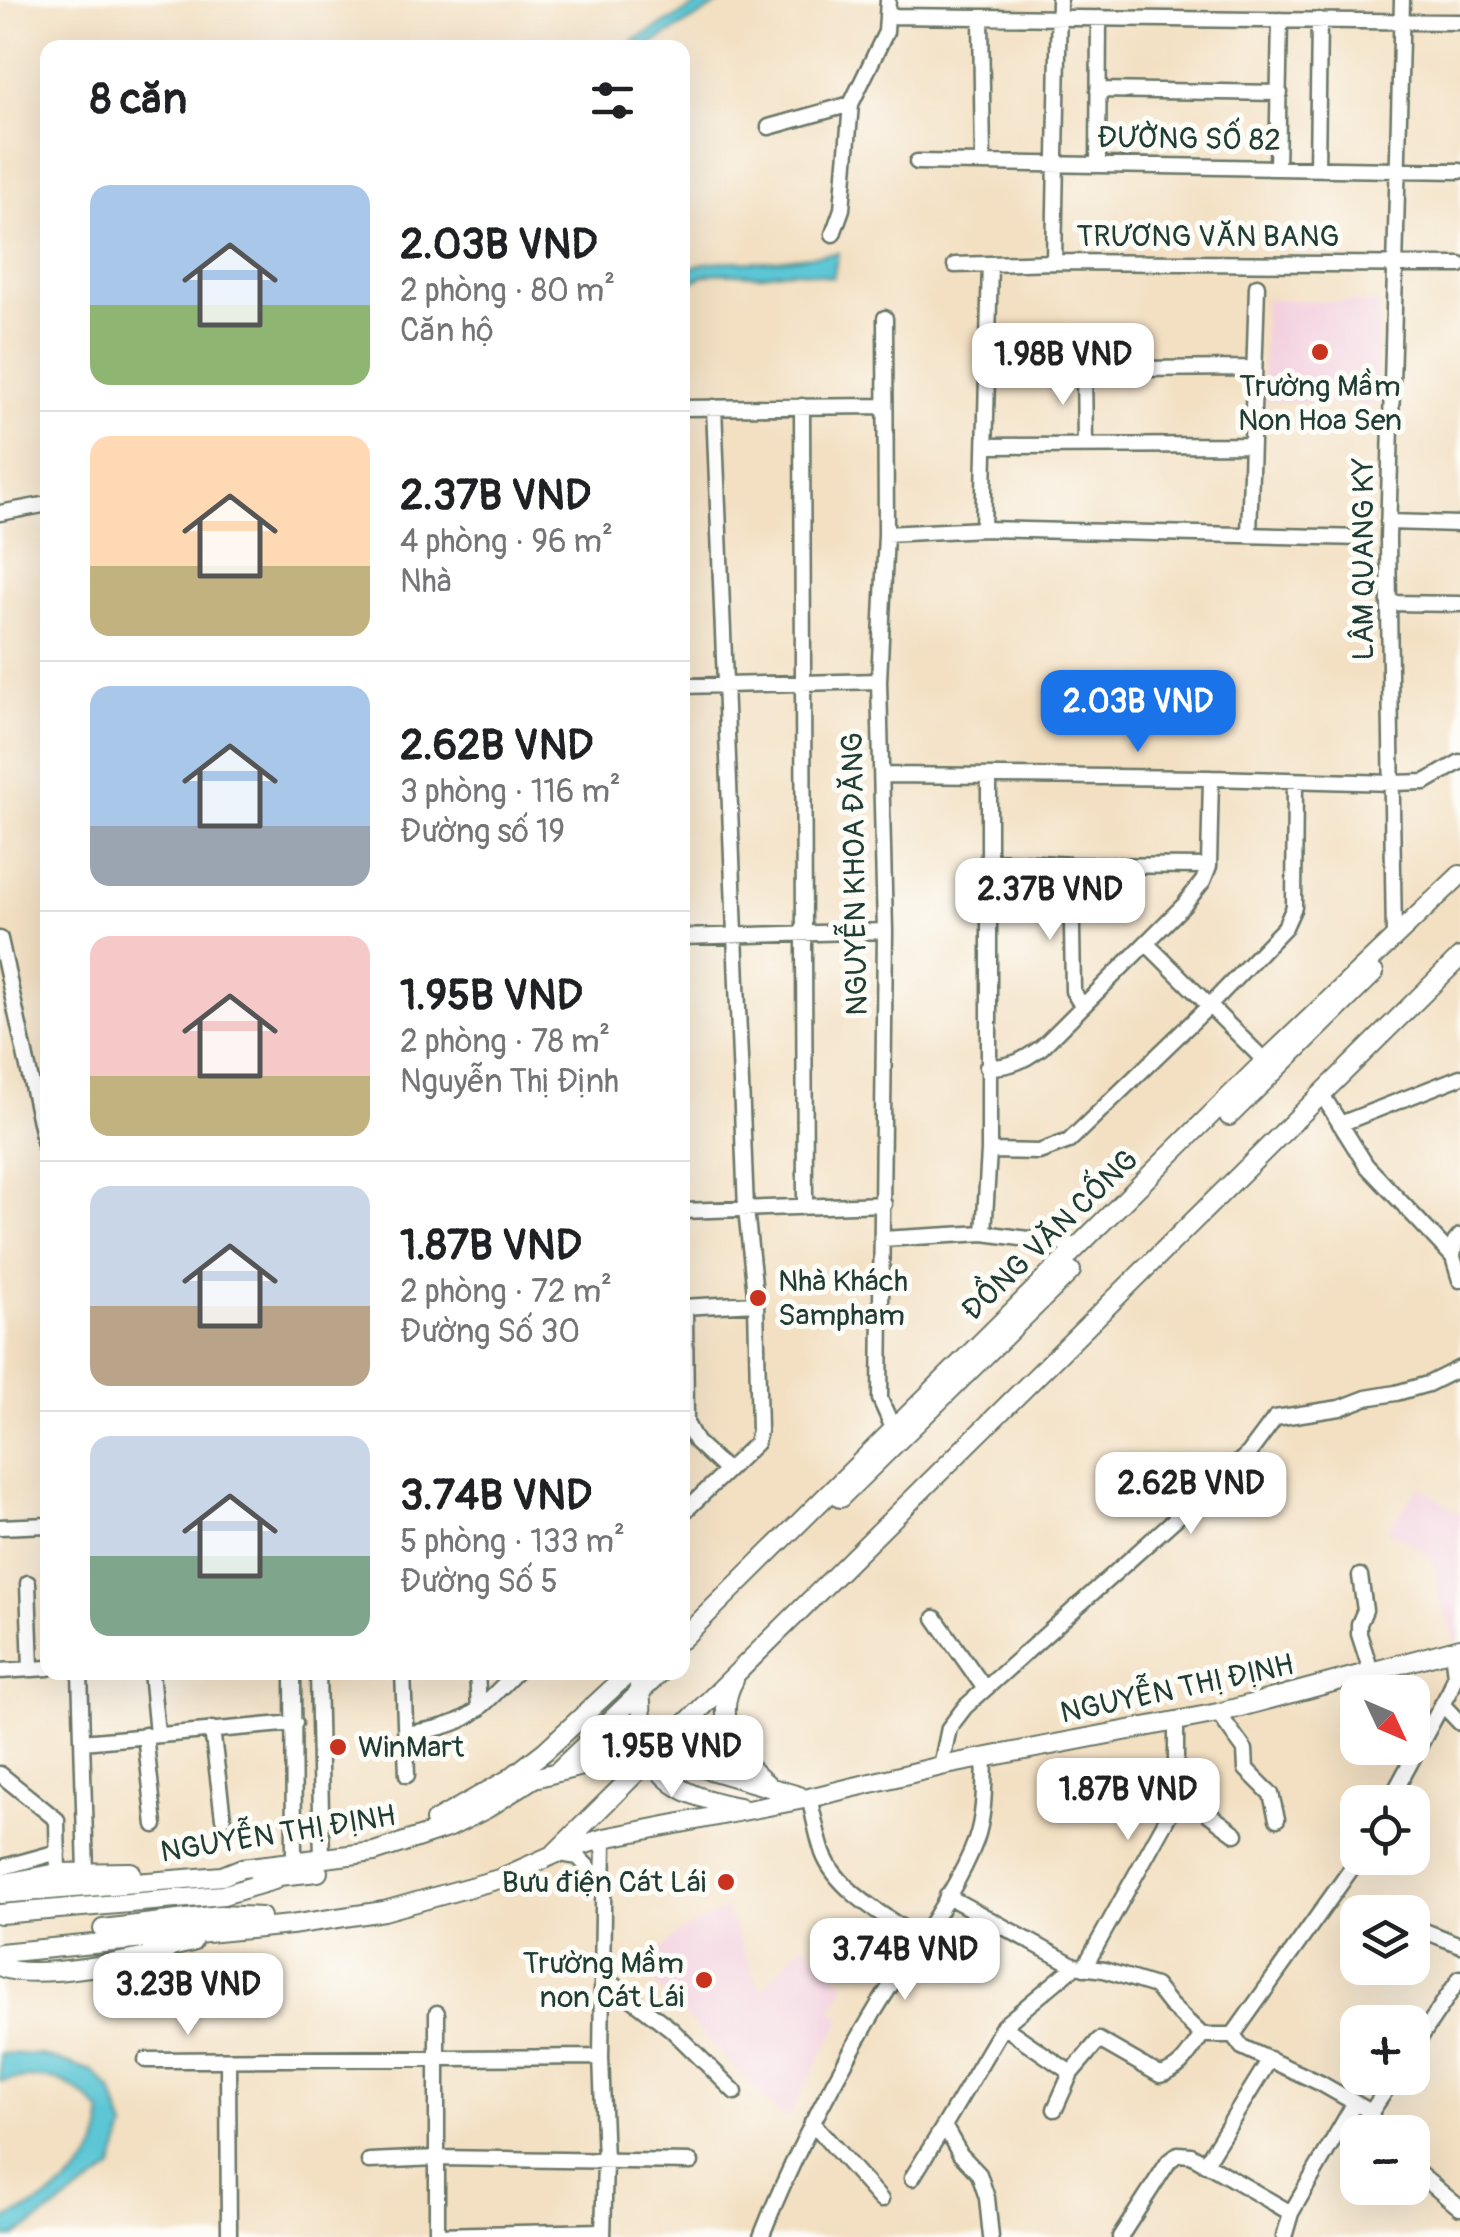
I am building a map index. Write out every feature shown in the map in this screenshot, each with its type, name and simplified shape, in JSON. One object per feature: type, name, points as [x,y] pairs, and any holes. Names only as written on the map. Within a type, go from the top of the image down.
[{"type":"main road","name":"ĐỒNG VĂN CỐNG","points":[[690,1636],[1397,943],[1460,875]]},
{"type":"main road","name":"ĐỒNG VĂN CỐNG","points":[[690,1636],[893,1428],[1086,1248],[1265,1061],[1460,888]]},
{"type":"main road","points":[[1061,1357],[1460,957]]},
{"type":"main road","points":[[775,1790],[746,1766],[730,1737],[730,1686],[754,1653],[1460,967]]},
{"type":"main road","name":"NGUYỄN THỊ ĐỊNH","points":[[192,1937],[337,1919],[414,1904],[499,1879],[604,1838],[1218,1712],[1456,1649]]},
{"type":"main road","points":[[555,1854],[743,1668]]},
{"type":"main road","points":[[419,1844],[438,1819],[509,1779],[624,1680]]},
{"type":"main road","points":[[636,1680],[645,1741],[651,1758],[671,1784],[689,1795],[749,1809]]},
{"type":"main road","points":[[553,1776],[650,1680]]},
{"type":"main road","points":[[643,1712],[654,1680]]},
{"type":"main road","name":"NGUYỄN THỊ ĐỊNH","points":[[3,1901],[369,1863],[419,1844],[534,1778],[616,1756],[634,1754],[676,1760],[809,1798]]},
{"type":"main road","points":[[3,1901],[58,1873],[250,1868],[291,1871]]},
{"type":"main road","name":"NGUYỄN THỊ ĐỊNH","points":[[214,1879],[250,1868]]},
{"type":"main road","name":"NGUYỄN THỊ ĐỊNH","points":[[3,1901],[223,1894],[291,1871]]},
{"type":"main road","name":"NGUYỄN THỊ ĐỊNH","points":[[16,1947],[329,1932],[438,1909],[474,1896],[499,1879]]},
{"type":"main road","name":"NGUYỄN THỊ ĐỊNH","points":[[16,1947],[220,1915],[337,1919]]},
{"type":"main road","points":[[16,1947],[0,1964],[12,1972],[67,1969],[148,1957],[192,1937]]},
{"type":"main road","points":[[0,1952],[16,1947]]},
{"type":"street","points":[[1054,262],[1059,0]]},
{"type":"street","name":"LÂM QUANG KY","points":[[1397,943],[1388,522],[1402,0]]},
{"type":"street","points":[[833,234],[844,195],[852,104],[886,32],[888,8],[981,17],[1460,22]]},
{"type":"street","points":[[981,17],[984,163]]},
{"type":"street","points":[[1098,18],[1098,165]]},
{"type":"street","points":[[1277,168],[1280,20]]},
{"type":"street","points":[[1317,169],[1319,20]]},
{"type":"street","points":[[1098,90],[1280,92]]},
{"type":"street","points":[[769,127],[852,104]]},
{"type":"street","name":"ĐƯỜNG SỐ 82","points":[[917,162],[1460,171]]},
{"type":"street","points":[[983,529],[990,264]]},
{"type":"street","name":"TRƯƠNG VĂN BANG","points":[[955,265],[1460,265]]},
{"type":"street","points":[[1249,535],[1257,286]]},
{"type":"street","name":"NGUYỄN KHOA ĐĂNG","points":[[886,318],[886,534],[879,681],[884,931],[880,1399],[893,1428]]},
{"type":"street","points":[[989,370],[1254,368]]},
{"type":"street","points":[[1084,369],[1086,446]]},
{"type":"street","points":[[802,406],[805,1206]]},
{"type":"street","points":[[690,408],[883,406]]},
{"type":"street","points":[[690,1507],[756,1443],[759,1431],[756,1303],[746,1208],[714,407]]},
{"type":"street","points":[[987,446],[1252,445]]},
{"type":"street","points":[[0,513],[40,506]]},
{"type":"street","points":[[1388,522],[1460,524]]},
{"type":"street","points":[[886,534],[983,529],[1364,538]]},
{"type":"street","points":[[1389,603],[1460,604]]},
{"type":"street","points":[[690,686],[879,681]]},
{"type":"street","points":[[882,774],[1393,783],[1425,782],[1460,762]]},
{"type":"street","points":[[984,1233],[989,1151],[989,776]]},
{"type":"street","points":[[987,1067],[1006,1067],[1023,1061],[1146,943],[1204,881],[1209,866],[1212,778]]},
{"type":"street","points":[[989,1151],[1039,1152],[1068,1141],[1209,1006],[1284,927],[1294,908],[1295,782]]},
{"type":"street","points":[[987,860],[1209,866]]},
{"type":"street","points":[[1070,865],[1073,990],[1082,1006]]},
{"type":"street","points":[[690,938],[884,931]]},
{"type":"street","points":[[0,939],[40,1122]]},
{"type":"street","points":[[1146,943],[1265,1061]]},
{"type":"street","points":[[1340,1124],[1460,1077]]},
{"type":"street","points":[[1326,1101],[1366,1165],[1453,1257]]},
{"type":"street","points":[[690,1211],[884,1204]]},
{"type":"street","points":[[882,1239],[984,1233],[1086,1248]]},
{"type":"street","points":[[1460,1236],[1453,1257],[1460,1280]]},
{"type":"street","points":[[690,1307],[756,1303]]},
{"type":"street","points":[[941,1766],[948,1728],[985,1690],[1222,1478],[1275,1418],[1396,1394],[1460,1368]]},
{"type":"street","points":[[690,1431],[696,1442],[727,1472]]},
{"type":"street","points":[[0,1527],[40,1525]]},
{"type":"street","points":[[1360,1576],[1366,1610],[1359,1634],[1371,1672]]},
{"type":"street","points":[[28,1583],[31,1669]]},
{"type":"street","points":[[935,1618],[985,1690]]},
{"type":"street","points":[[1399,1785],[1455,1676],[1456,1649]]},
{"type":"street","points":[[0,1671],[40,1668]]},
{"type":"street","points":[[80,1680],[86,1873]]},
{"type":"street","points":[[151,1680],[155,1825]]},
{"type":"street","points":[[291,1871],[292,1680]]},
{"type":"street","points":[[318,1680],[323,1866]]},
{"type":"street","points":[[403,1680],[407,1775]]},
{"type":"street","points":[[477,1680],[479,1709]]},
{"type":"street","points":[[406,1734],[448,1727],[479,1709],[508,1680]]},
{"type":"street","points":[[1442,1704],[1460,1724]]},
{"type":"street","points":[[1218,1712],[1244,1750],[1246,1769],[1272,1794],[1277,1819]]},
{"type":"street","points":[[912,2178],[1002,2026],[1080,1967],[1176,1802],[1176,1720]]},
{"type":"street","points":[[82,1742],[295,1723]]},
{"type":"street","points":[[212,1729],[223,1818]]},
{"type":"street","points":[[763,2236],[812,2122],[976,1840],[983,1808],[985,1757]]},
{"type":"street","points":[[0,1774],[53,1815],[58,1826],[58,1873]]},
{"type":"street","points":[[1176,1790],[1236,1834]]},
{"type":"street","points":[[809,1798],[824,1856],[835,1874],[919,1939]]},
{"type":"street","points":[[294,1835],[320,1833]]},
{"type":"street","points":[[437,2013],[438,2236],[603,2234],[604,1838]]},
{"type":"street","points":[[0,1868],[58,1852]]},
{"type":"street","points":[[555,1854],[578,1858],[603,1883]]},
{"type":"street","points":[[1233,2035],[1347,1875]]},
{"type":"street","points":[[946,1896],[1080,1967],[1155,1986],[1170,2006],[1202,2035],[1233,2035]]},
{"type":"street","points":[[1430,1933],[1460,1945]]},
{"type":"street","points":[[602,1976],[671,2029],[734,2092]]},
{"type":"street","points":[[1430,2024],[1459,1981]]},
{"type":"street","points":[[1002,2026],[1071,2072]]},
{"type":"street","points":[[1055,2109],[1071,2072],[1100,2040],[1160,2075],[1183,2062],[1202,2035]]},
{"type":"street","points":[[1233,2035],[1242,2046],[1371,2112]]},
{"type":"street","points":[[146,2060],[601,2056]]},
{"type":"street","points":[[1204,2164],[1270,2059]]},
{"type":"street","points":[[228,2060],[229,2237]]},
{"type":"street","points":[[1372,2115],[1382,2095]]},
{"type":"street","points":[[1284,2237],[1290,2212],[1354,2104]]},
{"type":"street","points":[[812,2122],[881,2200]]},
{"type":"street","points":[[944,2126],[960,2154],[979,2174],[992,2237]]},
{"type":"street","points":[[1120,2237],[1169,2161],[1178,2154],[1191,2155],[1290,2212]]},
{"type":"street","points":[[369,2161],[437,2158],[691,2162]]},
{"type":"street","points":[[1430,2183],[1460,2208]]},
{"type":"shaded area","name":"Trường Mầm Non Hoa Sen","points":[[1265,299],[1379,303],[1375,406],[1262,401]]},
{"type":"shaded area","points":[[1419,1486],[1460,1514],[1460,1643],[1456,1644],[1439,1597],[1433,1560],[1404,1538],[1387,1531]]},
{"type":"shaded area","points":[[726,1909],[761,1991],[803,1943],[846,1985],[831,2012],[842,2018],[788,2118],[780,2115],[640,1969],[679,1933]]},
{"type":"water","points":[[707,0],[726,0],[659,40],[635,40]]},
{"type":"water","points":[[838,253],[833,278],[784,271],[706,275],[690,283],[690,268],[702,264]]},
{"type":"water","points":[[0,2053],[41,2055],[93,2071],[112,2091],[125,2129],[112,2170],[15,2237],[0,2237],[0,2221],[54,2194],[85,2167],[101,2132],[101,2112],[77,2090],[56,2080],[0,2081]]},
{"type":"place","name":"Trường Mầm Non Hoa Sen","points":[[1320,352]]},
{"type":"place","name":"Nhà Khách Sampham","points":[[758,1298]]},
{"type":"place","name":"WinMart","points":[[338,1747]]},
{"type":"place","name":"Bưu điện Cát Lái","points":[[726,1882]]},
{"type":"place","name":"Trường Mầm non Cát Lái","points":[[704,1980]]}]
